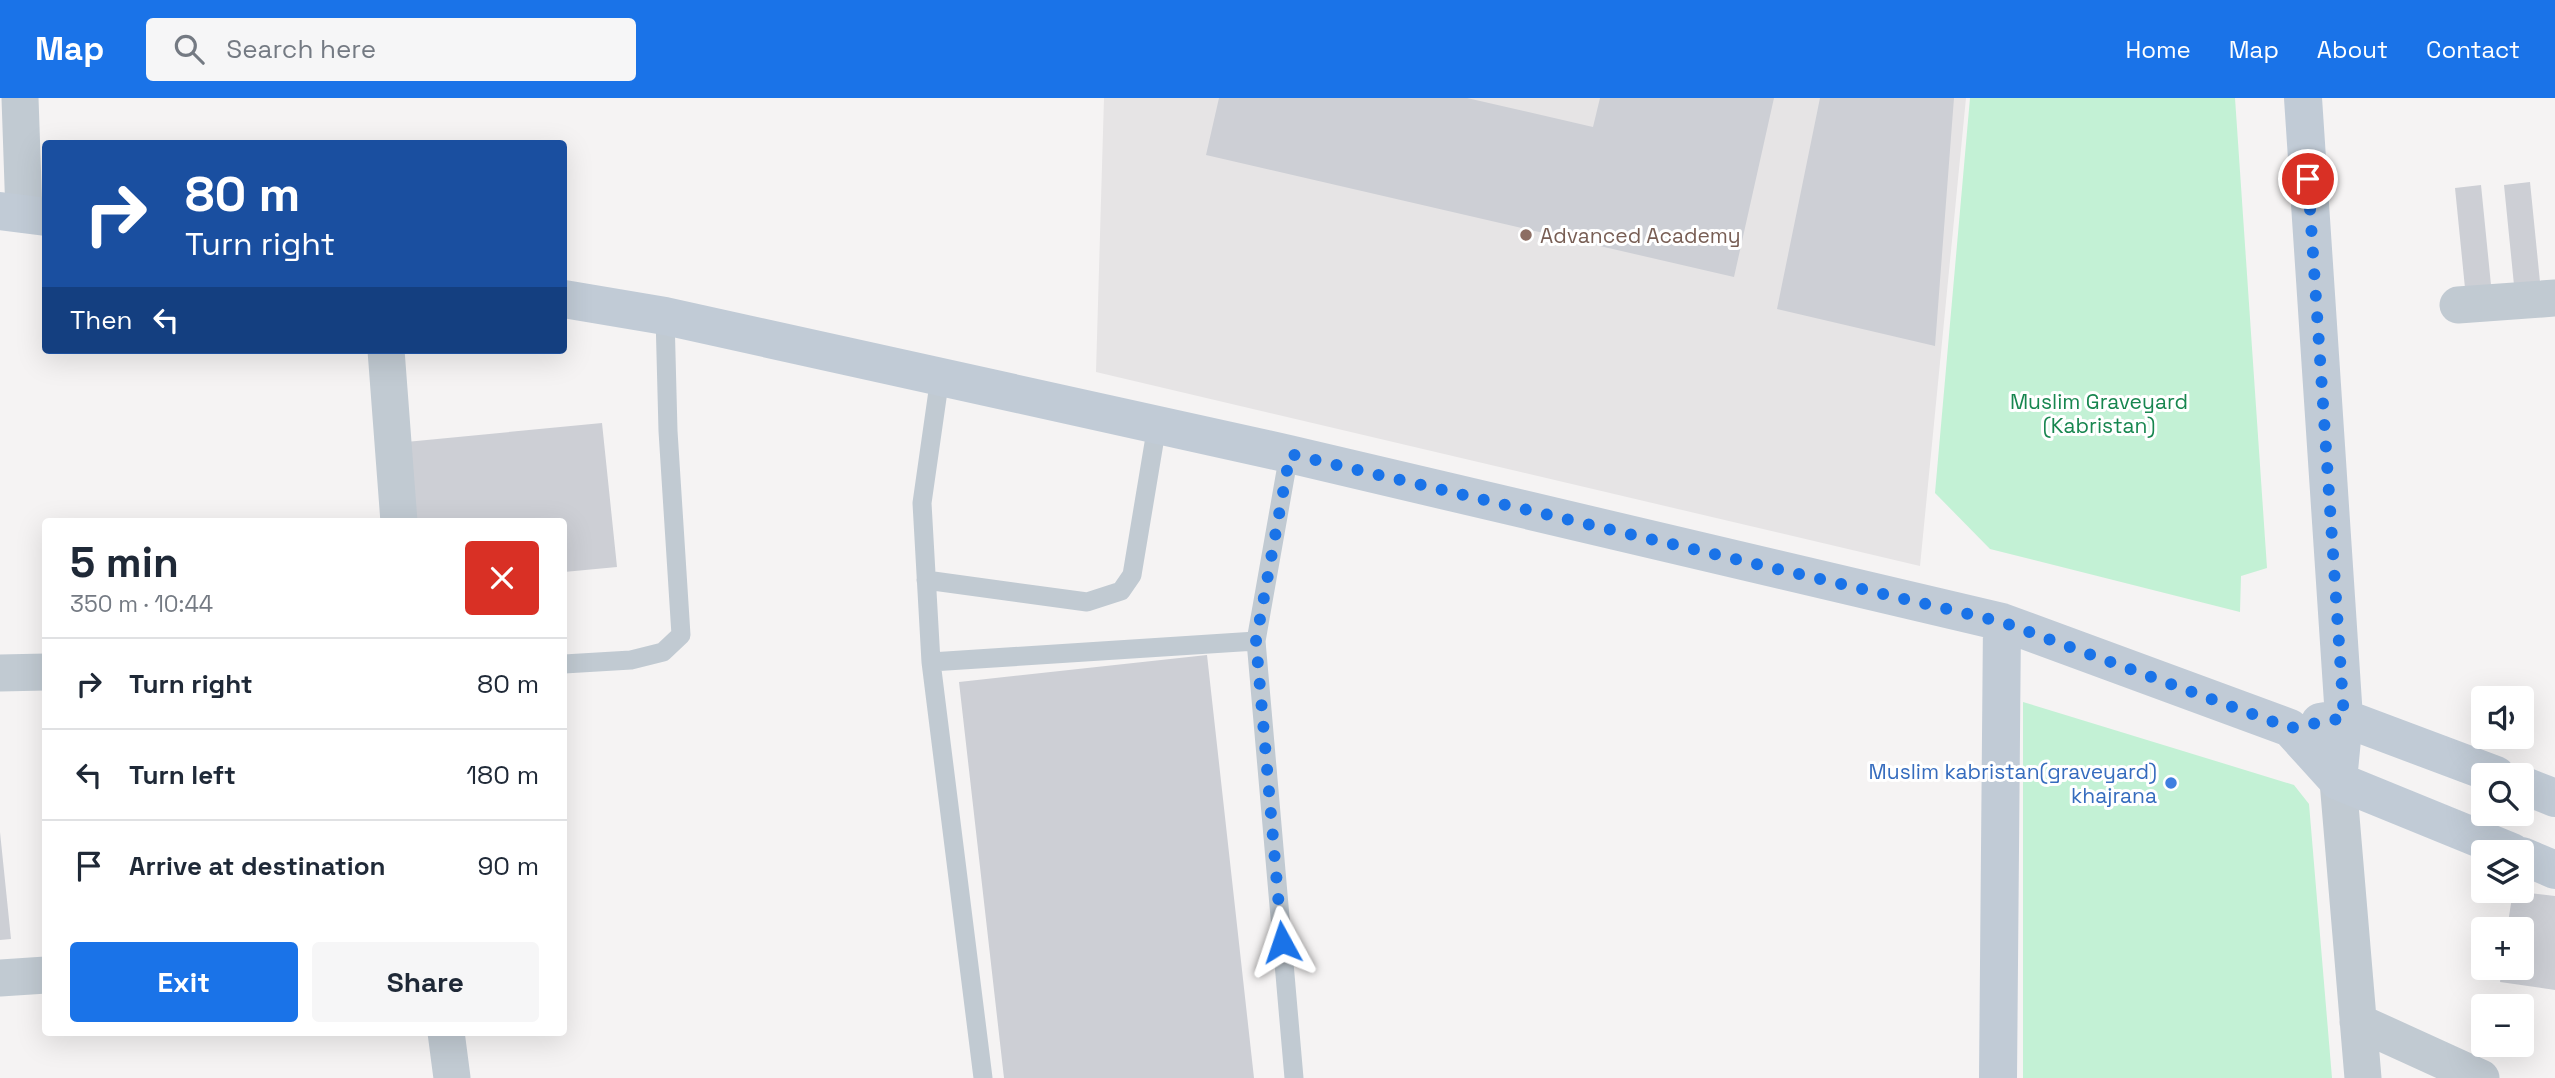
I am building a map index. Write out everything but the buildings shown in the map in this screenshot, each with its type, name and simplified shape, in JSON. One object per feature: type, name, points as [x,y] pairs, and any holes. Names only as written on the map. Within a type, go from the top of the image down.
[{"type":"street","points":[[20,98],[23,214]]},
{"type":"street","points":[[2303,98],[2344,718],[2339,781],[2363,1078]]},
{"type":"street","points":[[2458,305],[2555,298]]},
{"type":"street","points":[[567,300],[666,316],[1290,454],[2002,622],[2290,728],[2339,781],[2483,840]]},
{"type":"street","points":[[386,354],[399,518]]},
{"type":"street","points":[[1998,1078],[2002,622]]},
{"type":"street","points":[[0,673],[42,672]]},
{"type":"street","points":[[2290,728],[2344,718],[2471,766]]},
{"type":"street","points":[[2534,790],[2555,798]]},
{"type":"street","points":[[2534,861],[2555,870]]},
{"type":"street","points":[[0,978],[42,975]]},
{"type":"street","points":[[2358,1022],[2481,1078]]},
{"type":"street","points":[[447,1036],[452,1078]]},
{"type":"lane","points":[[567,664],[631,660],[663,652],[681,635],[668,431],[666,316]]},
{"type":"lane","points":[[940,377],[922,503],[931,662],[983,1078]]},
{"type":"lane","points":[[926,580],[1087,602],[1121,591],[1132,575],[1157,425]]},
{"type":"lane","points":[[1290,454],[1256,641],[1294,1078]]},
{"type":"lane","points":[[931,662],[1256,641]]},
{"type":"shaded area","name":"Advanced Academy","points":[[1104,98],[1966,98],[1920,566],[1096,372]]},
{"type":"green space","name":"Muslim Graveyard (Kabristan)","points":[[1970,98],[2235,98],[2267,568],[2241,576],[2240,612],[1990,549],[1935,493]]},
{"type":"green space","points":[[2023,702],[2294,785],[2309,804],[2332,1078],[2023,1078]]},
{"type":"place","name":"Advanced Academy","points":[[1526,235]]},
{"type":"place","name":"Muslim kabristan(graveyard) khajrana","points":[[2171,783]]},
{"type":"route","points":[[1282,942],[1256,641],[1290,454],[2002,622],[2290,728],[2344,718],[2308,179]]}]
